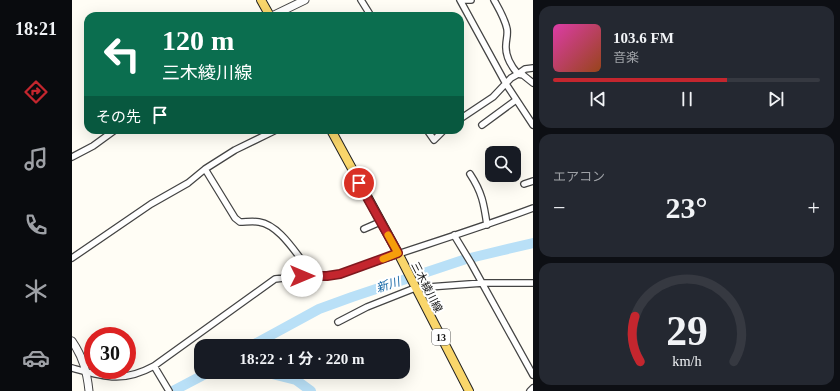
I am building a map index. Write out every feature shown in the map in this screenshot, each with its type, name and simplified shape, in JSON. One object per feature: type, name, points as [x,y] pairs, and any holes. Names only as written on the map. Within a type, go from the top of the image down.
[{"type":"main road","points":[[261,0],[268,12]]},
{"type":"main road","name":"三木綾川線","points":[[334,134],[469,391]]},
{"type":"street","points":[[280,12],[305,0]]},
{"type":"street","points":[[361,0],[368,12]]},
{"type":"street","points":[[471,0],[461,0],[506,84],[533,125]]},
{"type":"street","points":[[494,0],[506,24],[506,48],[512,68],[518,74],[523,75],[533,83]]},
{"type":"street","points":[[464,116],[493,97],[511,78],[525,69],[533,68]]},
{"type":"street","points":[[482,126],[516,100]]},
{"type":"street","points":[[72,157],[93,146],[110,134]]},
{"type":"street","points":[[72,258],[151,204],[188,183],[205,169],[235,150],[268,134]]},
{"type":"street","points":[[430,134],[434,140],[440,134]]},
{"type":"street","points":[[205,169],[235,218],[240,222],[261,222],[272,228],[284,237],[304,262],[289,271],[283,278]]},
{"type":"street","points":[[470,174],[479,186],[487,225]]},
{"type":"street","points":[[524,184],[533,181]]},
{"type":"street","points":[[136,375],[154,366],[275,280],[302,276],[327,276],[340,274],[399,257],[454,235],[487,225],[533,208]]},
{"type":"street","points":[[364,229],[380,222]]},
{"type":"street","points":[[454,235],[483,283],[533,375]]},
{"type":"street","points":[[338,322],[414,286],[483,283],[533,283]]},
{"type":"street","points":[[72,341],[84,364]]},
{"type":"street","points":[[154,366],[169,391]]},
{"type":"street","points":[[72,368],[84,371]]},
{"type":"street","points":[[88,379],[89,391]]},
{"type":"street","points":[[530,391],[533,388]]},
{"type":"waterway","name":"新川","points":[[264,339],[319,309],[352,297],[466,259],[533,243]]},
{"type":"waterway","name":"新川","points":[[173,391],[196,379]]},
{"type":"waterway","points":[[292,379],[296,380],[311,391]]},
{"type":"slow traffic","points":[[383,259],[398,253],[388,235]]},
{"type":"route","points":[[302,276],[327,276],[340,274],[398,253],[359,183]]}]
